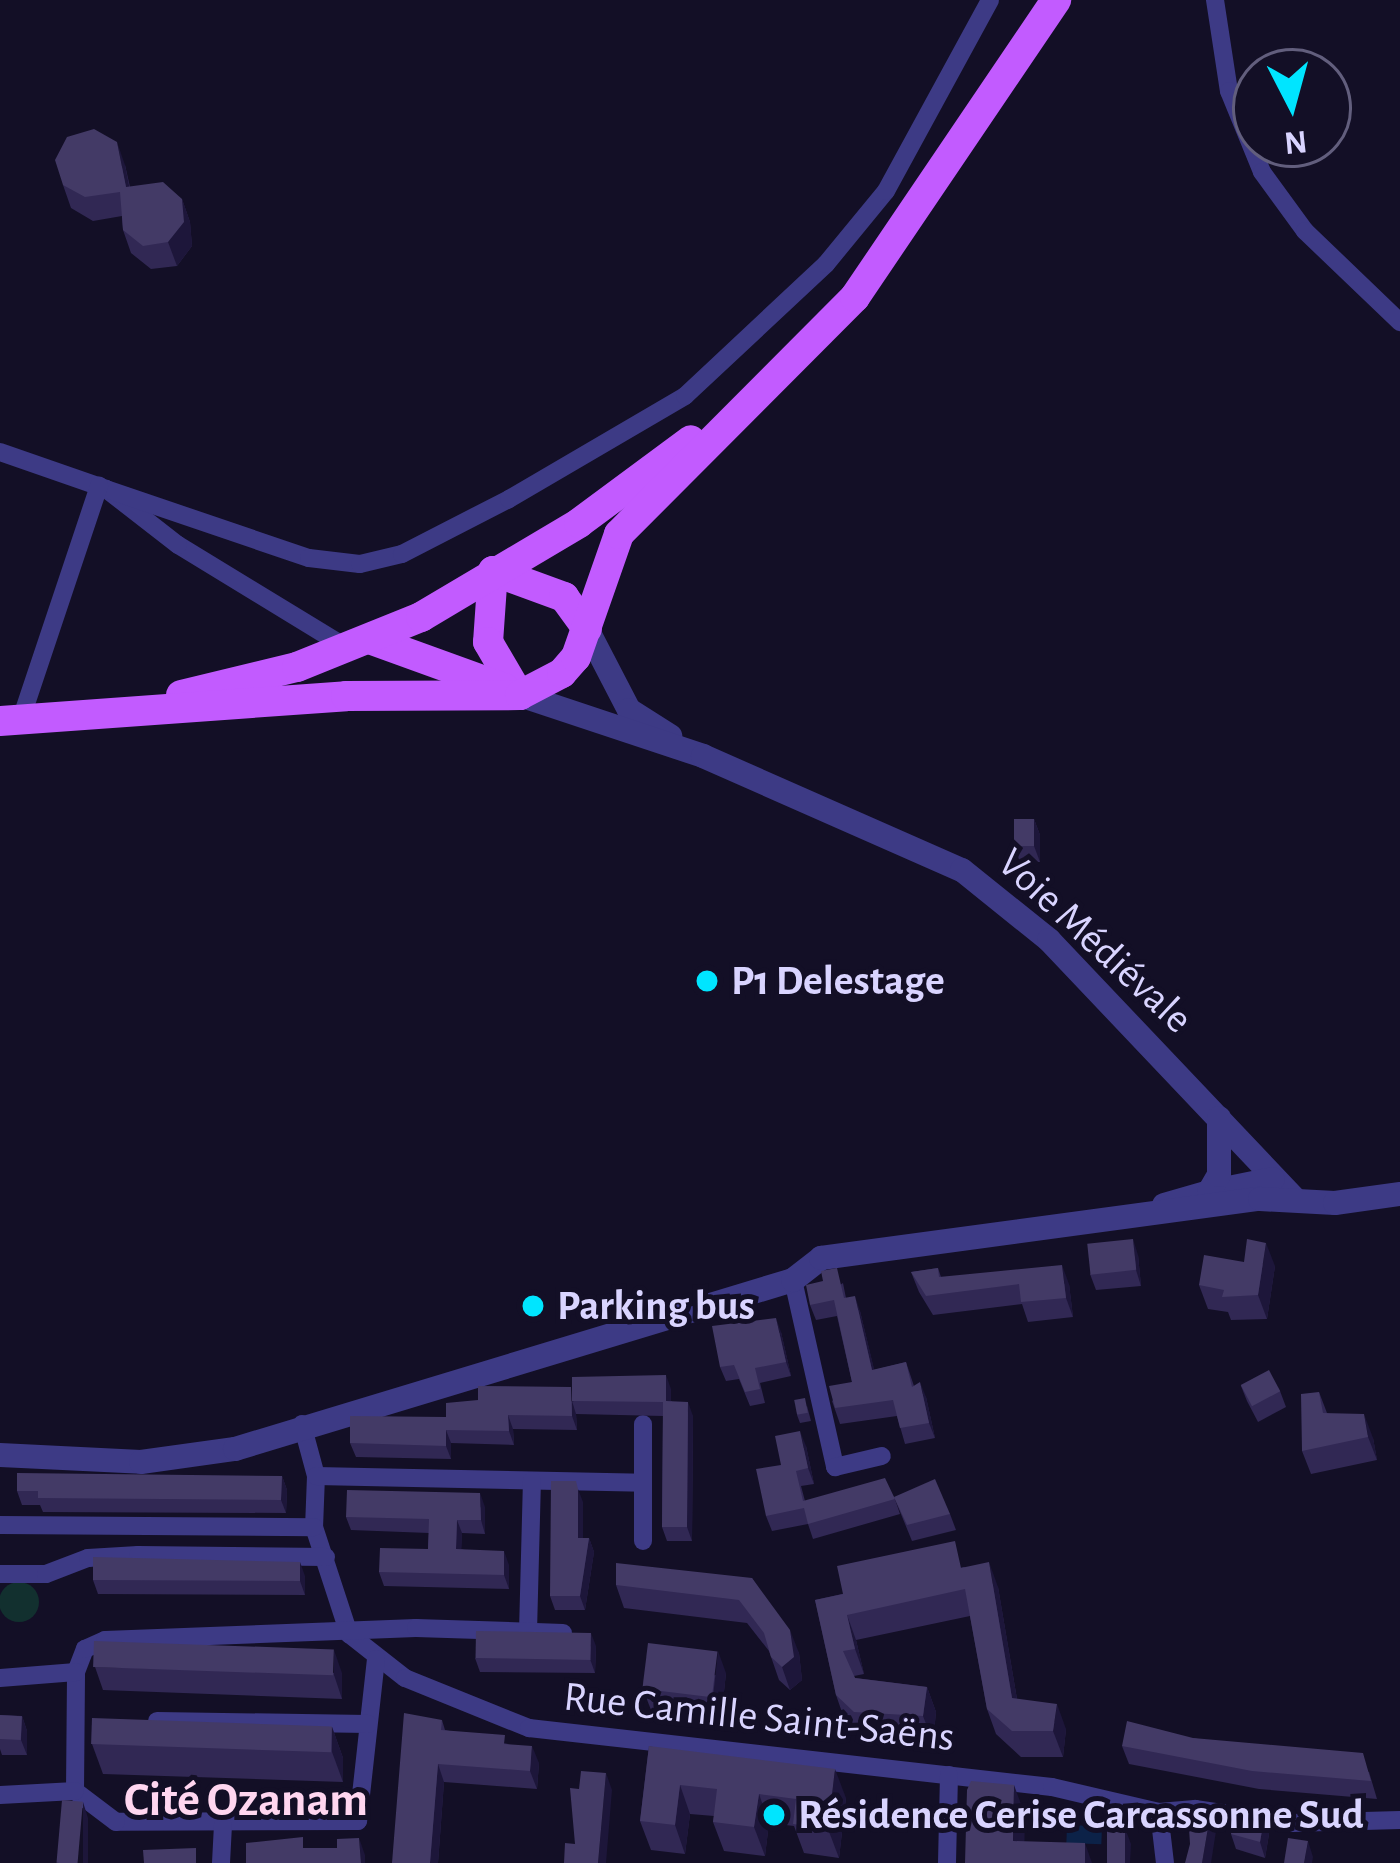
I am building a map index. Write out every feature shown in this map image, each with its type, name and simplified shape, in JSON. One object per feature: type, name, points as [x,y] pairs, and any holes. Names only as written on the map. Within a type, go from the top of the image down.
[{"type":"main road","points":[[7,719],[346,696],[520,695],[562,673],[587,629],[596,584],[619,534],[854,297],[1057,0]]},
{"type":"main road","points":[[7,719],[198,693],[359,644],[579,523],[773,380]]},
{"type":"main road","points":[[493,571],[564,597],[587,629]]},
{"type":"main road","points":[[493,571],[488,642],[520,695]]},
{"type":"main road","points":[[359,644],[430,655],[520,695]]},
{"type":"street","points":[[0,452],[309,558],[360,564],[402,554],[509,499],[685,396],[826,264],[886,191],[989,0]]},
{"type":"street","points":[[1215,0],[1229,91],[1262,172],[1305,230],[1400,322]]},
{"type":"street","points":[[102,488],[178,545],[359,644]]},
{"type":"street","points":[[7,719],[102,488]]},
{"type":"street","points":[[587,629],[629,710],[703,756]]},
{"type":"street","points":[[520,695],[703,756]]},
{"type":"street","name":"Voie Médiévale","points":[[703,756],[962,870],[1049,940],[1294,1198]]},
{"type":"street","points":[[1208,1192],[1224,1156],[1219,1118]]},
{"type":"street","points":[[1114,1219],[1274,1179]]},
{"type":"street","points":[[0,1455],[189,1460],[794,1280],[821,1258],[1294,1198],[1335,1203],[1400,1194]]},
{"type":"street","points":[[794,1280],[836,1468],[882,1456]]},
{"type":"street","points":[[302,1424],[316,1476],[314,1527],[349,1634]]},
{"type":"street","points":[[643,1424],[643,1541]]},
{"type":"street","points":[[316,1476],[643,1483]]},
{"type":"street","points":[[528,1632],[532,1481]]},
{"type":"street","points":[[0,1525],[314,1527]]},
{"type":"street","points":[[0,1574],[46,1574],[88,1558],[138,1555],[326,1557]]},
{"type":"street","name":"Rue Camille Saint-Saëns","points":[[349,1634],[376,1659],[529,1728],[1052,1786],[1159,1812],[1195,1809],[1292,1823],[1400,1820]]},
{"type":"street","points":[[75,1791],[76,1672],[85,1649],[105,1640],[572,1634]]},
{"type":"street","points":[[0,1795],[75,1791],[116,1822],[358,1821],[376,1659]]},
{"type":"street","points":[[0,1678],[76,1672]]},
{"type":"street","points":[[77,1721],[100,1721]]},
{"type":"street","points":[[123,1721],[368,1724]]},
{"type":"street","points":[[947,1863],[949,1775]]},
{"type":"street","points":[[1159,1812],[1165,1863]]},
{"type":"street","points":[[221,1863],[223,1825]]},
{"type":"green space","points":[[19,1582],[33,1588],[39,1602],[33,1616],[19,1622],[5,1616],[-1,1602],[5,1588]]},
{"type":"water","points":[[1067,1825],[1102,1826],[1101,1844],[1066,1843]]},
{"type":"building","points":[[94,129],[117,142],[126,187],[163,182],[182,199],[184,222],[168,242],[143,246],[123,230],[120,192],[85,197],[63,185],[55,160],[67,137]]},
{"type":"building","points":[[1014,819],[1034,819],[1034,846],[1014,846]]},
{"type":"building","points":[[1133,1239],[1136,1270],[1090,1275],[1087,1244]]},
{"type":"building","points":[[1247,1239],[1266,1243],[1258,1295],[1222,1297],[1224,1290],[1199,1285],[1204,1255],[1244,1262]]},
{"type":"building","points":[[1062,1265],[1066,1298],[1021,1302],[1019,1284],[926,1296],[911,1272],[938,1268],[939,1277]]},
{"type":"building","points":[[837,1268],[844,1298],[855,1296],[872,1370],[906,1362],[912,1387],[920,1382],[929,1423],[900,1428],[893,1400],[835,1408],[829,1386],[852,1382],[834,1300],[810,1305],[806,1285],[823,1281],[821,1271]]},
{"type":"building","points":[[776,1318],[786,1362],[755,1368],[760,1389],[745,1392],[734,1365],[720,1367],[712,1326]]},
{"type":"building","points":[[1269,1370],[1280,1391],[1252,1406],[1241,1385]]},
{"type":"building","points":[[666,1375],[666,1401],[688,1402],[687,1527],[662,1527],[663,1402],[572,1401],[572,1377]]},
{"type":"building","points":[[478,1386],[571,1387],[572,1416],[508,1415],[509,1431],[446,1430],[446,1446],[350,1443],[350,1416],[446,1417],[446,1403],[478,1400]]},
{"type":"building","points":[[1319,1392],[1323,1413],[1364,1414],[1368,1437],[1302,1451],[1301,1394]]},
{"type":"building","points":[[805,1398],[808,1413],[797,1415],[794,1400]]},
{"type":"building","points":[[800,1431],[808,1468],[796,1471],[803,1501],[885,1478],[895,1499],[808,1524],[804,1508],[766,1516],[756,1469],[781,1465],[775,1436]]},
{"type":"building","points":[[17,1473],[282,1476],[281,1500],[38,1498],[38,1491],[17,1491]]},
{"type":"building","points":[[935,1479],[950,1514],[907,1525],[894,1497]]},
{"type":"building","points":[[551,1481],[576,1481],[578,1538],[589,1538],[580,1596],[550,1596]]},
{"type":"building","points":[[347,1490],[480,1493],[481,1520],[457,1520],[456,1549],[504,1551],[504,1575],[379,1572],[380,1548],[428,1549],[429,1519],[346,1517]]},
{"type":"building","points":[[955,1541],[961,1568],[989,1562],[1012,1698],[1057,1704],[1053,1731],[1012,1731],[987,1709],[965,1589],[847,1615],[855,1649],[843,1651],[855,1678],[927,1687],[923,1716],[854,1712],[836,1695],[815,1600],[843,1594],[837,1566]]},
{"type":"building","points":[[93,1557],[300,1562],[300,1581],[93,1580]]},
{"type":"building","points":[[616,1563],[752,1578],[790,1630],[794,1657],[782,1667],[771,1657],[764,1633],[739,1600],[616,1585]]},
{"type":"building","points":[[476,1631],[591,1633],[591,1660],[476,1658]]},
{"type":"building","points":[[94,1641],[334,1649],[333,1675],[93,1667]]},
{"type":"building","points":[[648,1643],[717,1652],[712,1697],[642,1689]]},
{"type":"building","points":[[404,1713],[442,1720],[441,1730],[505,1735],[504,1744],[532,1746],[530,1771],[438,1764],[430,1863],[392,1863]]},
{"type":"building","points":[[0,1715],[22,1716],[21,1740],[0,1739]]},
{"type":"building","points":[[92,1718],[332,1726],[331,1752],[91,1744]]},
{"type":"building","points":[[1127,1721],[1193,1738],[1363,1753],[1371,1781],[1252,1771],[1122,1746]]},
{"type":"building","points":[[649,1746],[835,1769],[828,1829],[793,1824],[796,1799],[759,1794],[754,1827],[713,1822],[717,1789],[680,1785],[675,1825],[640,1821]]},
{"type":"building","points":[[581,1771],[606,1773],[598,1863],[564,1863],[565,1843],[575,1844],[570,1788],[579,1789]]},
{"type":"building","points":[[971,1781],[1014,1785],[1013,1841],[1085,1843],[1085,1863],[965,1863]]},
{"type":"building","points":[[62,1800],[83,1802],[78,1863],[57,1863]]},
{"type":"building","points":[[1188,1812],[1210,1816],[1202,1863],[1185,1863],[1190,1844]]},
{"type":"building","points":[[1234,1814],[1264,1819],[1260,1842],[1231,1834]]},
{"type":"building","points":[[1107,1828],[1125,1828],[1125,1863],[1107,1863]]},
{"type":"building","points":[[303,1837],[303,1848],[337,1848],[337,1839],[359,1838],[361,1863],[246,1863],[246,1843]]},
{"type":"building","points":[[1288,1838],[1308,1841],[1304,1863],[1284,1863]]},
{"type":"building","points":[[196,1848],[196,1863],[144,1863],[143,1850]]},
{"type":"place","name":"P1 Delestage","points":[[707,981]]},
{"type":"place","name":"Parking bus","points":[[533,1306]]},
{"type":"place","name":"Résidence Cerise Carcassonne Sud","points":[[774,1815]]},
{"type":"district","name":"Cité Ozanam","points":[[246,1802]]}]
